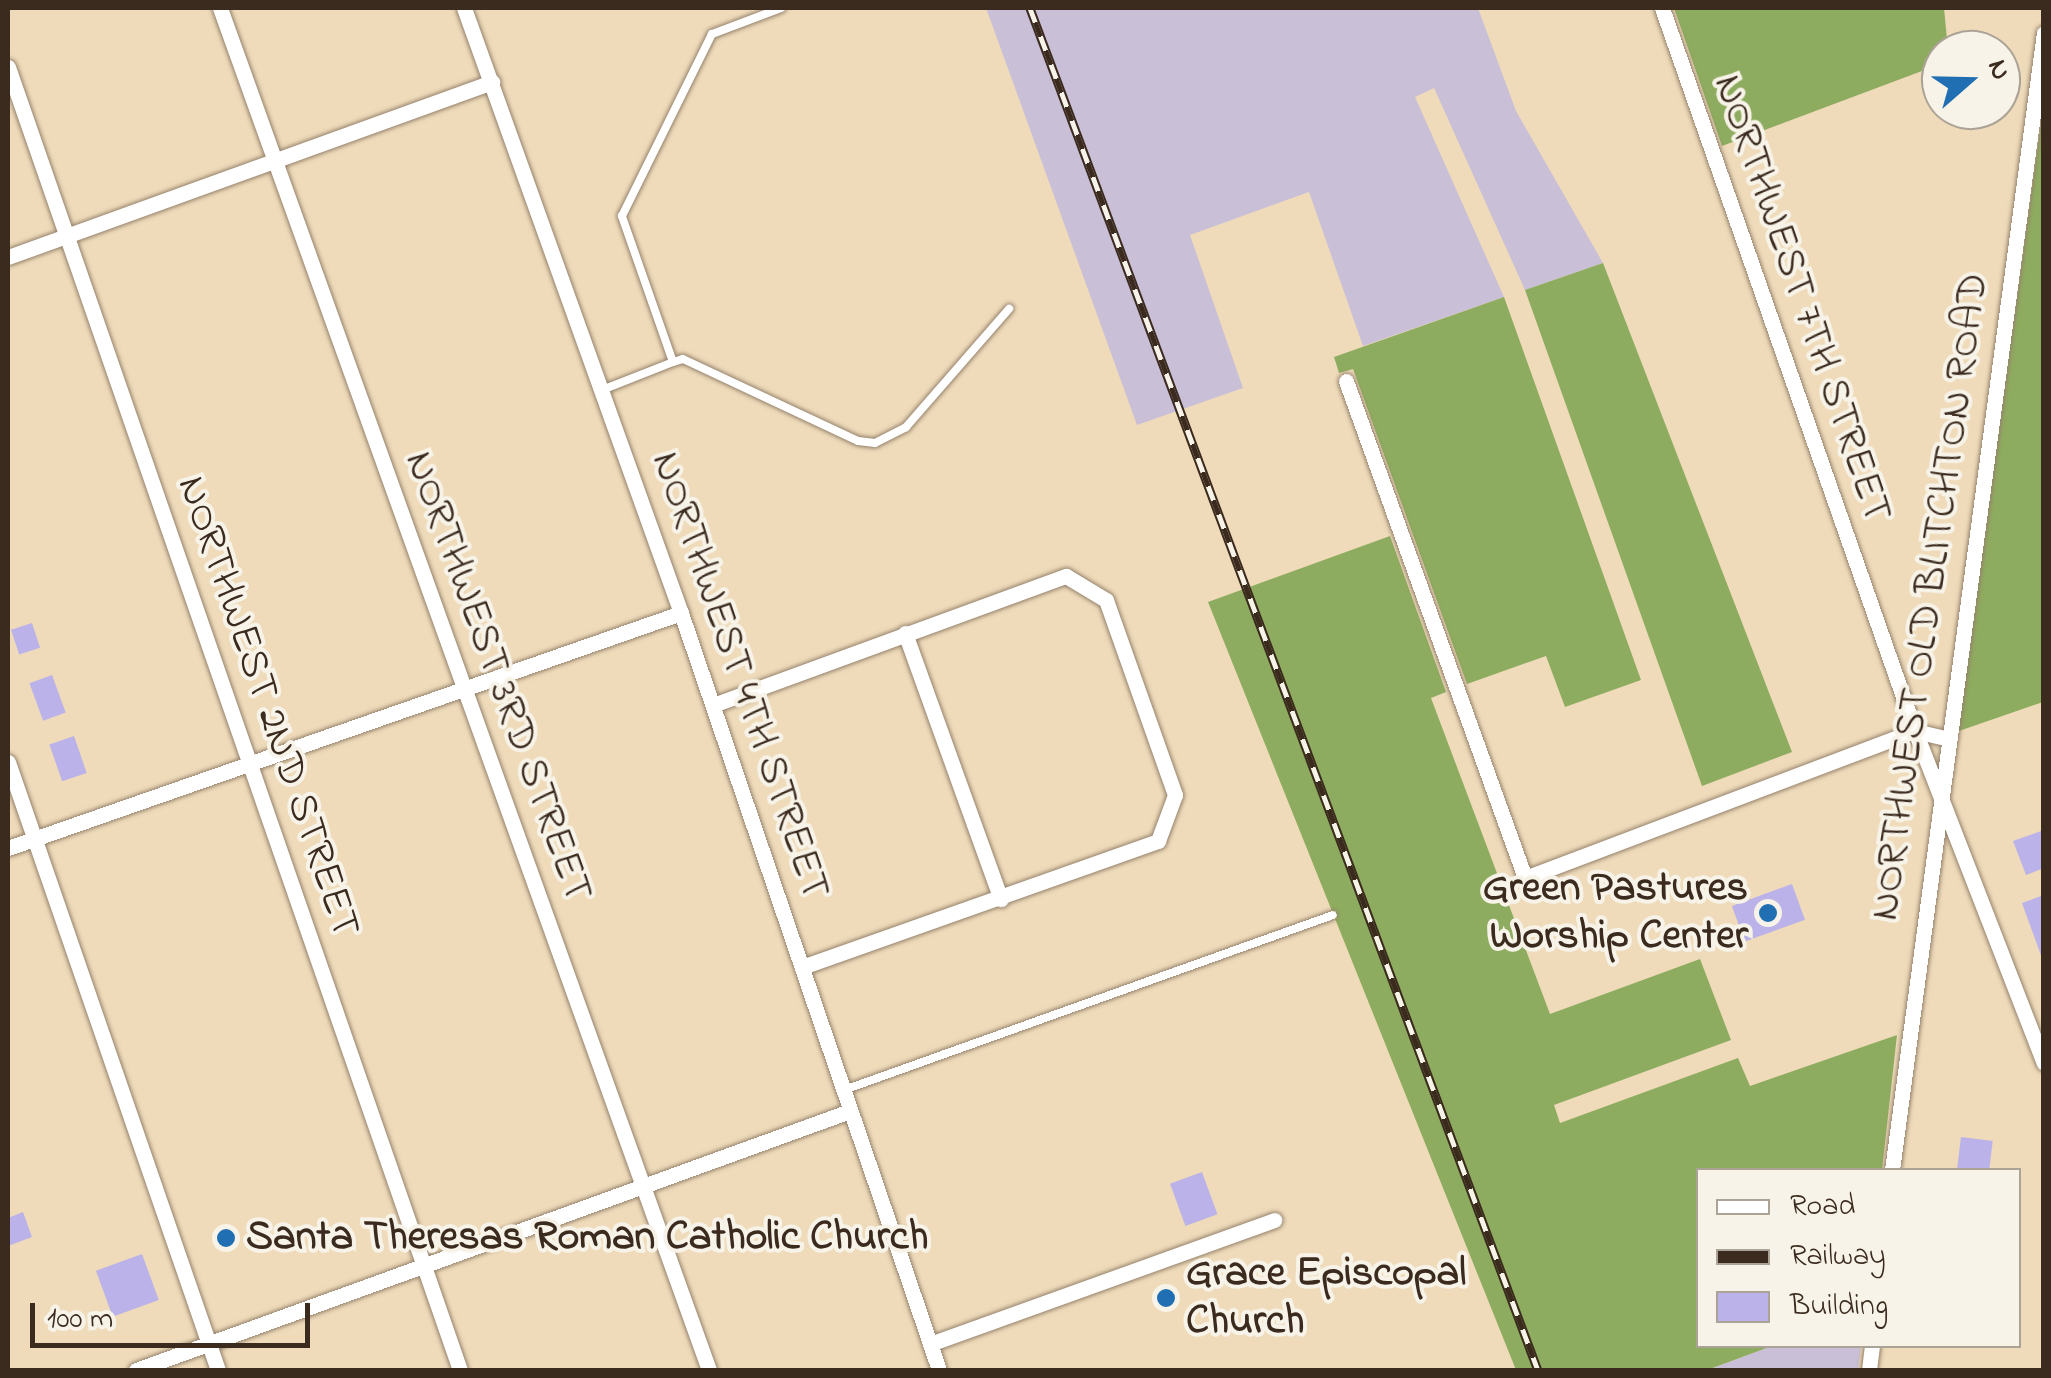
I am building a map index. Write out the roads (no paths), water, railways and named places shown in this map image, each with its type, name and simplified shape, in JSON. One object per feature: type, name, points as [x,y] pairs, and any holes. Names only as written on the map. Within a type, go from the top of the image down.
[{"type":"street","name":"NORTHWEST 3RD STREET","points":[[220,8],[709,1370]]},
{"type":"street","name":"NORTHWEST 4TH STREET","points":[[464,8],[681,612],[940,1370]]},
{"type":"street","name":"NORTHWEST 7TH STREET","points":[[1662,8],[1915,731],[2044,1062]]},
{"type":"street","name":"NORTHWEST OLD BLITCHTON ROAD","points":[[1892,1168],[1942,804],[1945,738],[2044,33]]},
{"type":"street","name":"NORTHWEST 2ND STREET","points":[[8,67],[460,1370]]},
{"type":"street","points":[[8,257],[492,82]]},
{"type":"street","points":[[1346,381],[1525,878],[1915,731],[1945,738]]},
{"type":"street","points":[[713,704],[1066,576],[1089,585],[1106,600],[1175,795],[1170,819],[1158,842],[802,968]]},
{"type":"street","points":[[8,848],[681,612]]},
{"type":"street","points":[[905,633],[1001,899]]},
{"type":"street","points":[[8,762],[218,1370]]},
{"type":"street","points":[[136,1370],[850,1110]]},
{"type":"street","points":[[930,1344],[1274,1220]]},
{"type":"lane","points":[[674,362],[622,216],[712,34],[781,8]]},
{"type":"lane","points":[[602,390],[683,359],[858,441],[876,443],[906,427],[1008,308]]},
{"type":"lane","points":[[844,1090],[1333,915]]},
{"type":"railway","points":[[1030,8],[1538,1370]]},
{"type":"place","name":"Green Pastures Worship Center","points":[[1768,913]]},
{"type":"place","name":"Santa Theresas Roman Catholic Church","points":[[226,1238]]},
{"type":"place","name":"Grace Episcopal Church","points":[[1166,1298]]}]
